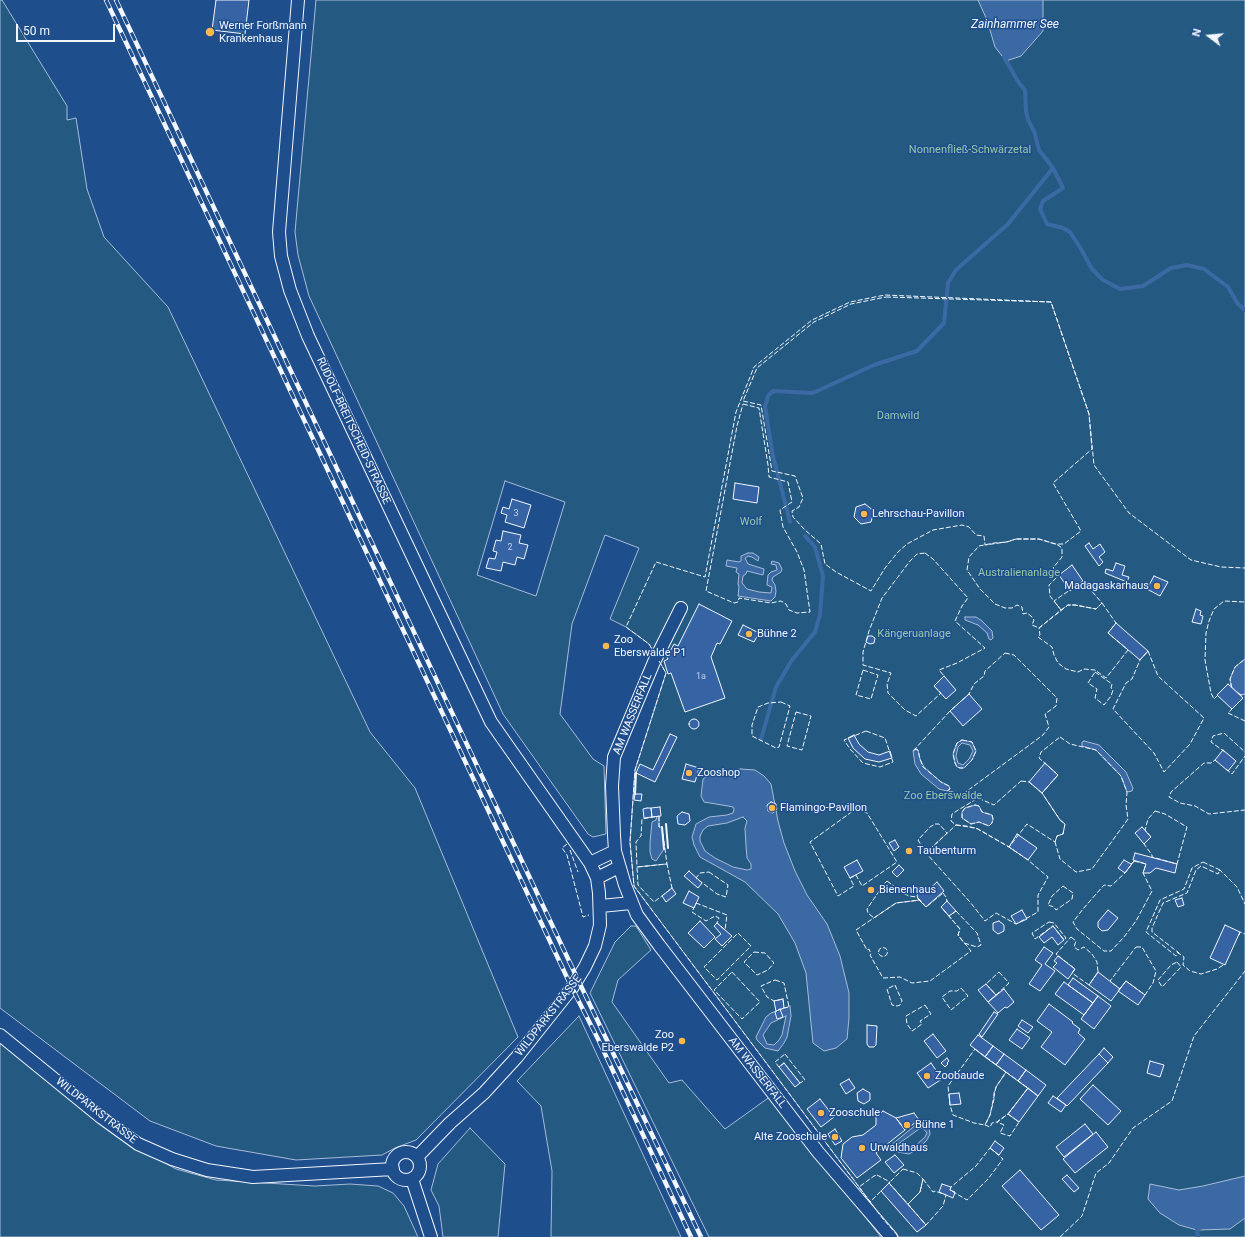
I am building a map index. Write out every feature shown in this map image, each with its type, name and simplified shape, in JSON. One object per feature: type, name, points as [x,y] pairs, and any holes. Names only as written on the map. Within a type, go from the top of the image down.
[{"type":"street","name":"RUDOLF-BREITSCHEID-STRASSE","points":[[298,0],[279,232],[281,256],[290,290],[308,336],[490,722],[562,823]]},
{"type":"street","name":"AM WASSERFALL","points":[[681,608],[654,662],[614,757],[612,786],[615,851],[631,903],[637,915],[659,945],[818,1152],[891,1237]]},
{"type":"street","name":"WILDPARKSTRASSE","points":[[417,1157],[450,1123],[489,1088],[522,1051],[572,988],[586,967],[595,946],[600,925],[601,906],[597,878],[590,863],[562,823]]},
{"type":"street","points":[[590,863],[615,851]]},
{"type":"street","points":[[597,878],[619,867]]},
{"type":"street","points":[[601,906],[631,903]]},
{"type":"street","name":"WILDPARKSTRASSE","points":[[0,1035],[102,1118],[138,1144],[172,1159],[207,1170],[253,1177],[393,1169]]},
{"type":"street","points":[[402,1153],[410,1153],[417,1157],[419,1162],[419,1172],[412,1179],[406,1180],[395,1174],[393,1169],[394,1161],[402,1153]]},
{"type":"street","points":[[412,1179],[431,1237]]},
{"type":"green space","points":[[0,0],[2,0],[67,106],[67,120],[76,118],[87,189],[104,237],[168,307],[370,732],[415,788],[518,1037],[416,1140],[382,1155],[296,1160],[216,1146],[150,1121],[0,1008]]},
{"type":"green space","points":[[316,0],[1245,0],[1245,1237],[899,1237],[883,1219],[634,886],[630,842],[635,770],[666,673],[649,644],[626,627],[610,619],[639,548],[605,535],[572,624],[560,714],[593,759],[604,766],[606,834],[593,837],[588,834],[503,714],[309,296],[298,255],[295,232]],"holes":[[[505,481],[565,502],[536,596],[477,575]]]},
{"type":"green space","points":[[631,926],[636,926],[651,950],[618,980],[612,1002],[669,1083],[682,1080],[725,1129],[771,1096],[881,1237],[709,1237],[590,993],[615,942]]},
{"type":"green space","points":[[579,1016],[681,1237],[551,1237],[552,1171],[541,1106],[517,1081]]},
{"type":"green space","points":[[0,1041],[122,1139],[176,1169],[216,1180],[315,1186],[350,1184],[378,1186],[393,1193],[404,1206],[418,1237],[0,1237]]},
{"type":"green space","points":[[470,1128],[505,1164],[498,1237],[443,1237],[439,1206],[431,1190],[438,1164]]},
{"type":"water","name":"Zainhammer See","points":[[978,0],[1043,0],[1043,31],[1021,56],[1006,61],[995,47],[987,20]]},
{"type":"water","points":[[748,553],[753,553],[759,557],[758,561],[748,556],[745,558],[748,564],[764,569],[763,575],[747,571],[743,576],[742,583],[747,589],[771,593],[772,587],[767,585],[768,575],[777,570],[776,565],[771,564],[772,561],[779,563],[782,569],[781,572],[773,577],[772,580],[776,591],[775,597],[771,601],[738,596],[739,574],[736,572],[737,568],[726,566],[727,560],[739,562],[741,561],[741,556]]},
{"type":"water","points":[[965,617],[976,617],[982,621],[992,631],[993,638],[991,640],[989,639],[987,633],[978,625],[965,620]]},
{"type":"water","points":[[1245,659],[1245,694],[1241,695],[1231,687],[1230,679],[1235,667]]},
{"type":"water","points":[[962,740],[972,742],[976,751],[972,760],[964,768],[957,767],[955,763],[953,754],[957,743]],"holes":[[[962,743],[970,745],[973,751],[969,759],[963,765],[958,763],[956,756],[958,747]]]},
{"type":"water","points":[[1084,741],[1099,745],[1126,772],[1133,788],[1132,791],[1127,792],[1121,776],[1096,750],[1082,746],[1082,742]]},
{"type":"water","points":[[916,749],[918,750],[924,767],[941,782],[949,786],[950,789],[947,791],[939,789],[921,774],[915,764],[913,751]]},
{"type":"water","points":[[741,769],[755,770],[764,776],[771,784],[784,843],[795,871],[807,895],[827,924],[840,956],[849,993],[849,1018],[847,1039],[836,1048],[824,1051],[813,1043],[806,973],[795,943],[778,914],[745,882],[700,857],[694,845],[692,837],[696,824],[709,817],[733,813],[733,807],[704,802],[701,796],[703,779],[714,772]],"holes":[[[743,817],[747,821],[745,828],[746,846],[747,858],[751,864],[751,869],[747,870],[733,867],[705,851],[700,841],[700,836],[703,830],[708,826],[727,823]]]},
{"type":"water","points":[[975,805],[979,806],[982,812],[992,815],[992,823],[989,826],[979,822],[971,824],[962,818],[962,812],[965,808]]},
{"type":"water","points":[[657,816],[659,816],[659,827],[662,827],[664,849],[656,861],[652,859],[650,842],[652,822],[656,820]]},
{"type":"water","points":[[790,1006],[791,1016],[787,1037],[778,1051],[765,1048],[756,1037],[766,1017],[771,1013]],"holes":[[[786,1016],[782,1035],[774,1045],[767,1044],[763,1035],[771,1023]]]},
{"type":"water","points":[[922,1122],[929,1127],[930,1134],[927,1140],[918,1149],[909,1154],[898,1152],[893,1149],[891,1145],[917,1124]],"holes":[[[923,1128],[927,1133],[925,1137],[914,1147],[907,1150],[899,1148],[897,1145],[919,1129]]]},
{"type":"water","points":[[1245,1176],[1245,1218],[1230,1229],[1197,1230],[1179,1225],[1160,1213],[1148,1199],[1150,1184],[1179,1190]]},
{"type":"building","points":[[216,0],[249,0],[245,34],[212,30]]},
{"type":"building","points":[[735,483],[759,487],[757,503],[733,499]]},
{"type":"building","points":[[512,499],[531,505],[524,528],[505,522],[507,515],[501,513],[503,507],[509,509]]},
{"type":"building","name":"Lehrschau-Pavillon","points":[[865,504],[874,511],[871,522],[861,524],[854,517],[856,507]]},
{"type":"building","points":[[503,531],[521,535],[519,543],[528,545],[524,559],[517,557],[515,565],[503,562],[501,571],[486,568],[489,558],[495,559],[497,552],[493,551],[496,540],[501,541]]},
{"type":"building","points":[[1089,543],[1093,549],[1100,544],[1105,552],[1099,557],[1103,562],[1099,566],[1085,546]]},
{"type":"building","points":[[1116,563],[1125,566],[1122,575],[1129,577],[1127,582],[1105,573],[1106,569],[1113,571]]},
{"type":"building","points":[[1072,565],[1083,581],[1070,591],[1059,575]]},
{"type":"building","name":"Madagaskarhaus","points":[[1154,576],[1168,582],[1160,596],[1147,589]]},
{"type":"building","points":[[699,604],[732,621],[720,644],[717,643],[711,657],[725,698],[685,712],[671,673],[668,674],[664,661],[668,659],[667,657],[674,644],[678,646]]},
{"type":"building","points":[[1196,609],[1201,611],[1200,615],[1203,616],[1201,624],[1192,622]]},
{"type":"building","points":[[1116,623],[1148,651],[1140,660],[1108,633]]},
{"type":"building","name":"Bühne 2","points":[[743,625],[759,633],[754,642],[738,635]]},
{"type":"building","points":[[868,636],[875,638],[874,643],[870,644],[866,642]]},
{"type":"building","points":[[944,676],[956,690],[946,699],[934,686]]},
{"type":"building","points":[[1228,684],[1243,698],[1232,709],[1217,695]]},
{"type":"building","points":[[969,694],[982,709],[963,726],[950,711]]},
{"type":"building","points":[[692,719],[696,719],[698,720],[698,728],[692,729],[689,726],[689,722]]},
{"type":"building","points":[[670,734],[677,737],[655,782],[636,773],[640,764],[653,770]]},
{"type":"building","points":[[854,735],[859,744],[868,752],[879,755],[890,751],[892,758],[879,762],[865,759],[853,748],[848,738]]},
{"type":"building","points":[[1223,750],[1236,761],[1228,771],[1215,760]]},
{"type":"building","points":[[1045,763],[1058,775],[1042,793],[1029,782]]},
{"type":"building","points":[[686,764],[699,768],[695,782],[682,779]]},
{"type":"building","points":[[635,794],[642,794],[641,801],[634,800]]},
{"type":"building","name":"Flamingo-Pavillon","points":[[771,802],[776,804],[777,809],[773,813],[768,811],[767,805]]},
{"type":"building","points":[[660,807],[661,816],[652,817],[651,808]]},
{"type":"building","points":[[651,808],[652,817],[644,818],[643,809]]},
{"type":"building","points":[[682,812],[689,814],[690,821],[685,825],[678,824],[677,816]]},
{"type":"building","points":[[1142,827],[1151,837],[1144,844],[1135,833]]},
{"type":"building","points":[[1017,834],[1037,848],[1028,860],[1009,847]]},
{"type":"building","points":[[895,840],[899,847],[894,851],[889,843]]},
{"type":"building","points":[[1135,853],[1177,864],[1175,873],[1156,868],[1150,873],[1143,873],[1146,864],[1133,860]]},
{"type":"building","points":[[857,860],[863,871],[850,878],[844,867]]},
{"type":"building","points":[[1124,860],[1131,864],[1134,861],[1125,873],[1118,868]]},
{"type":"building","points":[[899,865],[904,870],[897,877],[892,872]]},
{"type":"building","points":[[689,871],[702,883],[698,888],[684,876]]},
{"type":"building","points":[[937,882],[944,891],[926,907],[918,899],[917,895],[920,892],[924,894]]},
{"type":"building","points":[[672,888],[676,894],[666,902],[662,896]]},
{"type":"building","points":[[689,891],[699,897],[694,908],[683,903]]},
{"type":"building","points":[[1182,898],[1184,905],[1178,907],[1175,900]]},
{"type":"building","points":[[947,901],[956,911],[949,916],[941,907]]},
{"type":"building","points":[[1022,910],[1027,919],[1016,924],[1011,916]]},
{"type":"building","points":[[1108,910],[1118,918],[1108,930],[1102,931],[1098,927],[1098,922]]},
{"type":"building","points":[[700,921],[715,937],[704,948],[688,933]]},
{"type":"building","points":[[999,921],[1004,925],[1004,931],[998,934],[993,930],[993,923]]},
{"type":"building","points":[[717,923],[732,936],[722,946],[715,939],[721,934],[714,926]]},
{"type":"building","points":[[1225,925],[1240,932],[1225,965],[1210,958]]},
{"type":"building","points":[[1053,926],[1064,940],[1058,945],[1052,937],[1044,943],[1039,937]]},
{"type":"building","points":[[1044,947],[1053,953],[1045,964],[1055,971],[1040,991],[1029,984],[1042,965],[1035,960]]},
{"type":"building","points":[[1058,956],[1075,969],[1068,979],[1053,967],[1057,963],[1054,961]]},
{"type":"building","points":[[1098,972],[1120,989],[1111,1001],[1089,985]]},
{"type":"building","points":[[1073,978],[1098,996],[1093,1003],[1068,985]]},
{"type":"building","points":[[1126,981],[1145,995],[1138,1005],[1118,991]]},
{"type":"building","points":[[1064,982],[1093,1003],[1084,1015],[1055,994]]},
{"type":"building","points":[[986,984],[996,995],[988,1002],[978,990]]},
{"type":"building","points":[[1004,989],[1014,1002],[998,1013],[988,1002]]},
{"type":"building","points":[[1098,996],[1111,1006],[1094,1029],[1081,1019]]},
{"type":"building","points":[[783,999],[784,1008],[776,1011],[774,1001]]},
{"type":"building","points":[[1049,1004],[1073,1022],[1072,1023],[1080,1029],[1078,1033],[1085,1039],[1065,1065],[1041,1047],[1052,1032],[1037,1021]]},
{"type":"building","points":[[780,1009],[783,1017],[777,1019],[775,1012]]},
{"type":"building","points":[[994,1012],[998,1014],[982,1037],[979,1034]]},
{"type":"building","points":[[1022,1020],[1033,1027],[1028,1033],[1018,1026]]},
{"type":"building","points":[[867,1025],[877,1026],[876,1045],[874,1047],[869,1047],[867,1044]]},
{"type":"building","points":[[1017,1029],[1030,1038],[1022,1049],[1009,1040]]},
{"type":"building","points":[[933,1034],[946,1051],[937,1058],[924,1041]]},
{"type":"building","points":[[978,1035],[993,1046],[985,1057],[970,1045]]},
{"type":"building","points":[[993,1046],[1004,1054],[996,1065],[985,1057]]},
{"type":"building","points":[[1104,1048],[1113,1057],[1108,1063],[1099,1054]]},
{"type":"building","points":[[1004,1054],[1026,1070],[1018,1081],[996,1065]]},
{"type":"building","points":[[1099,1054],[1108,1063],[1067,1106],[1057,1098]]},
{"type":"building","points":[[947,1058],[949,1061],[945,1067],[941,1063]]},
{"type":"building","points":[[1150,1061],[1164,1065],[1160,1077],[1147,1073]]},
{"type":"building","points":[[784,1063],[800,1083],[795,1087],[779,1067]]},
{"type":"building","points":[[931,1063],[942,1079],[928,1088],[917,1073]]},
{"type":"building","points":[[1026,1070],[1046,1085],[1038,1096],[1018,1081]]},
{"type":"building","points":[[849,1079],[855,1088],[846,1094],[840,1084]]},
{"type":"building","points":[[1093,1085],[1121,1111],[1108,1125],[1080,1099]]},
{"type":"building","points":[[1028,1088],[1038,1096],[1019,1122],[1008,1114]]},
{"type":"building","points":[[863,1089],[870,1093],[870,1100],[864,1104],[858,1101],[857,1093]]},
{"type":"building","points":[[959,1093],[961,1104],[950,1105],[949,1094]]},
{"type":"building","points":[[1053,1096],[1066,1105],[1061,1112],[1048,1103]]},
{"type":"building","name":"Zooschule","points":[[820,1099],[834,1117],[821,1127],[807,1109]]},
{"type":"building","name":"Urwaldhaus","points":[[883,1111],[896,1118],[905,1130],[876,1153],[881,1160],[857,1178],[841,1158],[843,1144],[852,1137],[863,1135],[876,1125],[876,1117]]},
{"type":"building","name":"Bühne 1","points":[[914,1113],[919,1120],[905,1130],[896,1118]]},
{"type":"building","points":[[1085,1124],[1093,1134],[1064,1157],[1056,1147]]},
{"type":"building","name":"Alte Zooschule","points":[[835,1129],[842,1141],[835,1145],[828,1134]]},
{"type":"building","points":[[1096,1132],[1108,1147],[1075,1173],[1063,1159]]},
{"type":"building","points":[[995,1141],[1004,1148],[999,1155],[990,1148]]},
{"type":"building","points":[[895,1155],[904,1165],[894,1173],[885,1162]]},
{"type":"building","points":[[1020,1170],[1059,1215],[1041,1230],[1002,1186]]},
{"type":"building","points":[[1067,1175],[1079,1188],[1074,1192],[1062,1179]]},
{"type":"building","points":[[889,1183],[926,1225],[917,1232],[881,1191]]},
{"type":"building","points":[[942,1184],[951,1187],[950,1190],[955,1192],[953,1198],[939,1192]]},
{"type":"waterway","points":[[1004,57],[1019,83],[1025,90],[1028,120],[1034,131],[1039,150],[1053,168],[1063,188],[1043,201],[1040,209],[1047,224],[1063,228],[1070,232],[1092,269],[1103,280],[1120,289],[1143,286],[1171,268],[1187,265],[1204,269],[1228,287],[1238,304],[1245,310]]},
{"type":"waterway","points":[[790,522],[773,456],[765,407],[768,396],[773,391],[813,393],[874,365],[917,351],[944,323],[948,283],[956,270],[1008,224],[1053,168]]},
{"type":"waterway","points":[[761,739],[776,687],[792,660],[815,632],[820,615],[823,576],[815,547],[805,536]]},
{"type":"waterway","points":[[1198,1237],[1197,1230],[1201,1227]]},
{"type":"railway","points":[[106,0],[691,1237]]},
{"type":"railway","points":[[116,0],[570,963],[701,1237]]},
{"type":"fence","points":[[655,654],[649,644],[626,627],[656,562],[705,577],[736,412],[754,367],[812,320],[850,302],[885,295],[1051,302],[1089,414],[1094,465],[1129,513],[1191,560],[1221,567],[1245,568]]},
{"type":"fence","points":[[886,297],[1051,302],[1089,414],[1092,449],[1053,483],[1081,531],[1064,544],[1056,544],[1039,539],[1016,539],[985,545],[984,536],[976,535],[969,527],[962,525],[933,530],[907,544],[898,552],[885,568],[871,591],[836,572],[825,564],[821,544],[793,517],[792,511],[799,507],[803,498],[795,476],[772,471],[761,405],[743,401],[757,368],[814,322],[851,304],[886,297]]},
{"type":"fence","points":[[743,404],[759,408],[769,477],[788,482],[792,502],[780,510],[783,527],[797,552],[804,570],[810,612],[797,613],[789,610],[786,604],[781,601],[771,603],[739,598],[738,602],[734,603],[706,591],[737,426],[743,404]]},
{"type":"fence","points":[[1016,539],[1039,539],[1058,545],[1062,548],[1062,557],[1053,568],[1059,575],[1049,585],[1050,596],[1061,610],[1039,628],[1032,625],[1034,620],[1031,616],[1027,613],[1023,614],[1022,607],[1017,605],[1012,608],[1005,608],[995,604],[980,589],[967,570],[969,557],[979,546],[1007,542],[1016,539]]},
{"type":"fence","points":[[925,553],[933,559],[968,598],[962,606],[955,621],[985,648],[957,663],[939,670],[944,676],[934,686],[941,693],[916,716],[905,710],[888,693],[887,684],[891,673],[863,665],[863,652],[869,631],[882,598],[910,561],[917,554],[925,553]]},
{"type":"fence","points":[[1083,581],[1102,603],[1096,609],[1068,605],[1061,610],[1054,601],[1083,581]]},
{"type":"fence","points":[[1218,695],[1214,699],[1211,693],[1205,660],[1206,633],[1209,621],[1214,609],[1224,601],[1245,602]]},
{"type":"fence","points":[[1102,603],[1116,623],[1108,633],[1128,650],[1106,678],[1095,670],[1084,669],[1078,672],[1066,669],[1058,663],[1052,647],[1038,637],[1040,635],[1039,628],[1068,605],[1096,609],[1102,603]]},
{"type":"fence","points":[[1148,651],[1158,676],[1204,718],[1190,744],[1164,772],[1154,753],[1113,709],[1126,683],[1132,679],[1140,660],[1148,651]]},
{"type":"fence","points":[[1005,653],[1014,655],[1057,698],[1056,706],[1045,714],[1049,727],[1043,735],[963,794],[947,791],[950,789],[949,786],[941,782],[923,767],[918,750],[916,749],[913,751],[950,711],[969,694],[974,684],[984,676],[985,671],[1005,653]]},
{"type":"fence","points":[[1232,688],[1230,679],[1235,667],[1245,659]]},
{"type":"fence","points":[[659,661],[666,673],[635,770],[630,842],[634,886],[883,1219],[899,1237]]},
{"type":"fence","points":[[863,670],[878,675],[871,699],[856,695],[863,670]]},
{"type":"fence","points":[[1095,672],[1112,684],[1111,688],[1113,690],[1111,696],[1104,705],[1095,698],[1097,689],[1088,683],[1095,672]]},
{"type":"fence","points":[[1238,693],[1241,695],[1245,694]]},
{"type":"fence","points":[[781,702],[790,706],[779,747],[776,748],[752,736],[752,725],[758,707],[768,703],[781,702]]},
{"type":"fence","points":[[1231,708],[1232,709],[1228,713],[1245,721]]},
{"type":"fence","points":[[796,712],[811,716],[802,750],[787,746],[796,712]]},
{"type":"fence","points":[[866,731],[885,738],[893,762],[880,767],[863,763],[850,749],[844,740],[866,731]]},
{"type":"fence","points":[[1225,752],[1211,742],[1213,736],[1224,733],[1245,752]]},
{"type":"fence","points":[[1060,737],[1070,744],[1096,750],[1121,776],[1127,792],[1126,805],[1128,819],[1092,869],[1076,872],[1060,859],[1055,842],[1057,836],[1063,834],[1065,824],[1060,820],[1042,793],[1058,775],[1039,758],[1041,752],[1060,737]]},
{"type":"fence","points":[[962,740],[972,742],[976,751],[972,760],[964,768],[957,767],[953,754],[957,743],[962,740]]},
{"type":"fence","points":[[1226,769],[1232,774],[1245,756]]},
{"type":"fence","points":[[1217,762],[1215,760],[1211,763],[1204,763],[1171,792],[1169,797],[1180,803],[1195,806],[1209,814],[1245,810]]},
{"type":"fence","points":[[1021,781],[1029,782],[1042,793],[1060,820],[1065,824],[1063,834],[1057,836],[1055,842],[1027,824],[1009,847],[978,829],[956,825],[951,821],[952,814],[978,798],[994,805],[1021,781]]},
{"type":"fence","points":[[975,805],[979,806],[982,812],[992,815],[992,823],[989,826],[979,822],[971,824],[962,818],[962,812],[965,808],[975,805]]},
{"type":"fence","points":[[857,808],[867,813],[897,862],[862,886],[856,875],[850,878],[854,886],[838,896],[810,842],[857,808]]},
{"type":"fence","points":[[1155,811],[1165,814],[1187,827],[1177,864],[1152,857],[1144,844],[1151,837],[1145,830],[1148,819],[1155,811]]},
{"type":"fence","points":[[659,816],[659,827],[662,827],[667,864],[637,867],[636,842],[641,836],[642,819],[659,816]]},
{"type":"fence","points":[[935,824],[939,824],[947,833],[926,853],[918,840],[930,827],[935,824]]},
{"type":"fence","points":[[956,825],[976,828],[1009,847],[1028,860],[1048,877],[1038,895],[1038,912],[1016,924],[996,913],[985,921],[926,853],[956,825]]},
{"type":"fence","points":[[567,844],[562,848],[567,855],[583,917],[589,915]]},
{"type":"fence","points":[[570,850],[578,872]]},
{"type":"fence","points":[[1134,861],[1146,864],[1143,873],[1152,891],[1136,921],[1124,937],[1111,951],[1104,951],[1077,929],[1073,922],[1104,885],[1111,886],[1125,873],[1134,861]]},
{"type":"fence","points":[[1203,862],[1220,870],[1218,874],[1201,866],[1196,870],[1187,893],[1163,903],[1152,928],[1152,932],[1179,953],[1176,956],[1146,932],[1160,900],[1184,889],[1192,868],[1203,862]]},
{"type":"fence","points":[[666,864],[672,888],[654,902],[638,885],[637,867],[666,864]]},
{"type":"fence","points":[[1219,871],[1220,870],[1237,887],[1245,904]]},
{"type":"fence","points":[[709,872],[728,885],[726,897],[717,894],[696,878],[700,873],[709,872]]},
{"type":"fence","points":[[887,881],[903,893],[909,896],[917,897],[920,900],[896,903],[874,918],[868,913],[867,909],[887,881]]},
{"type":"fence","points":[[1063,886],[1073,893],[1072,899],[1056,910],[1054,907],[1048,905],[1052,896],[1063,886]]},
{"type":"fence","points":[[943,893],[947,901],[941,907],[960,929],[958,935],[971,951],[930,981],[912,983],[900,977],[883,978],[870,955],[869,949],[867,950],[856,930],[896,903],[920,900],[926,907],[943,893]]},
{"type":"fence","points":[[696,903],[727,915],[725,930],[717,923],[719,918],[715,916],[706,921],[692,912],[696,903]]},
{"type":"fence","points":[[956,911],[977,933],[981,945],[977,947],[964,943],[958,935],[960,929],[949,916],[956,911]]},
{"type":"fence","points":[[1049,922],[1054,923],[1066,938],[1064,940],[1053,926],[1035,939],[1032,933],[1049,922]]},
{"type":"fence","points":[[1239,935],[1240,932],[1245,934]]},
{"type":"fence","points":[[738,933],[751,946],[717,980],[704,967],[738,933]]},
{"type":"fence","points":[[1071,937],[1076,941],[1074,947],[1078,950],[1084,947],[1092,954],[1097,962],[1098,972],[1089,985],[1072,973],[1075,969],[1056,954],[1071,937]]},
{"type":"fence","points":[[883,947],[888,952],[883,957],[878,952],[883,947]]},
{"type":"fence","points":[[1136,947],[1142,947],[1156,971],[1153,983],[1145,995],[1126,981],[1120,989],[1110,981],[1136,947]]},
{"type":"fence","points":[[754,952],[765,953],[774,963],[768,970],[757,975],[744,962],[754,952]]},
{"type":"fence","points":[[1177,952],[1184,957],[1183,965],[1190,971],[1201,974],[1217,969],[1225,964]]},
{"type":"fence","points":[[1177,962],[1181,967],[1162,987],[1158,980],[1171,965],[1177,962]]},
{"type":"fence","points":[[1060,1237],[1082,1216],[1096,1173],[1109,1163],[1133,1128],[1172,1101],[1194,1036],[1245,971]]},
{"type":"fence","points":[[732,972],[760,1002],[742,1019],[714,990],[732,972]]},
{"type":"fence","points":[[999,972],[1009,983],[996,995],[986,984],[999,972]]},
{"type":"fence","points":[[775,980],[784,983],[789,1007],[784,1008],[783,999],[774,1001],[767,997],[761,986],[775,980]]},
{"type":"fence","points":[[895,985],[902,1001],[900,1005],[897,1006],[892,1005],[887,989],[895,985]]},
{"type":"fence","points":[[961,988],[968,996],[951,1010],[942,997],[950,991],[957,991],[961,988]]},
{"type":"fence","points":[[925,1005],[931,1014],[920,1021],[922,1024],[912,1031],[907,1024],[906,1016],[925,1005]]},
{"type":"fence","points":[[975,1049],[1006,1072],[996,1087],[990,1115],[985,1125],[974,1123],[953,1115],[950,1105],[948,1086],[975,1049]]},
{"type":"fence","points":[[785,1054],[805,1080],[800,1083],[784,1063],[779,1067],[775,1062],[785,1054]]},
{"type":"fence","points":[[1006,1072],[1028,1088],[1008,1114],[997,1122],[992,1123],[990,1127],[985,1125],[990,1115],[994,1093],[996,1087],[1006,1072]]},
{"type":"fence","points":[[1008,1114],[1019,1122],[1010,1136],[1000,1133],[1004,1125],[997,1122],[1008,1114]]},
{"type":"fence","points":[[990,1148],[1003,1159],[988,1179],[967,1200],[950,1190],[951,1187],[976,1166],[990,1148]]},
{"type":"fence","points":[[903,1169],[917,1173],[923,1179],[920,1192],[908,1204],[889,1183],[903,1169]]},
{"type":"fence","points":[[877,1175],[890,1182],[870,1202],[859,1187],[877,1175]]},
{"type":"fence","points":[[923,1179],[933,1192],[935,1191],[946,1195],[943,1206],[926,1225],[908,1204],[920,1192],[923,1179]]},
{"type":"wall","points":[[635,794],[636,773]]},
{"type":"wall","points":[[666,824],[668,848]]},
{"type":"wall","points":[[662,827],[664,849]]},
{"type":"place","name":"Werner Forßmann Krankenhaus","points":[[210,32]]},
{"type":"place","name":"Lehrschau-Pavillon","points":[[864,514]]},
{"type":"place","name":"Madagaskarhaus","points":[[1157,586]]},
{"type":"place","name":"Bühne 2","points":[[749,634]]},
{"type":"place","name":"Zoo Eberswalde P1","points":[[606,646]]},
{"type":"place","name":"Zooshop","points":[[689,773]]},
{"type":"place","name":"Flamingo-Pavillon","points":[[772,808]]},
{"type":"place","name":"Taubenturm","points":[[909,851]]},
{"type":"place","name":"Bienenhaus","points":[[871,890]]},
{"type":"place","name":"Zoo Eberswalde P2","points":[[682,1041]]},
{"type":"place","name":"Zoobaude","points":[[927,1076]]},
{"type":"place","name":"Zooschule","points":[[821,1113]]},
{"type":"place","name":"Bühne 1","points":[[907,1125]]},
{"type":"place","name":"Alte Zooschule","points":[[835,1137]]},
{"type":"place","name":"Urwaldhaus","points":[[862,1148]]},
{"type":"park label","name":"Nonnenfließ-Schwärzetal","points":[[970,150]]},
{"type":"park label","name":"Damwild","points":[[898,416]]},
{"type":"park label","name":"Wolf","points":[[751,522]]},
{"type":"park label","name":"Australienanlage","points":[[1019,573]]},
{"type":"park label","name":"Kängeruanlage","points":[[914,634]]},
{"type":"park label","name":"Zoo Eberswalde","points":[[943,796]]}]
